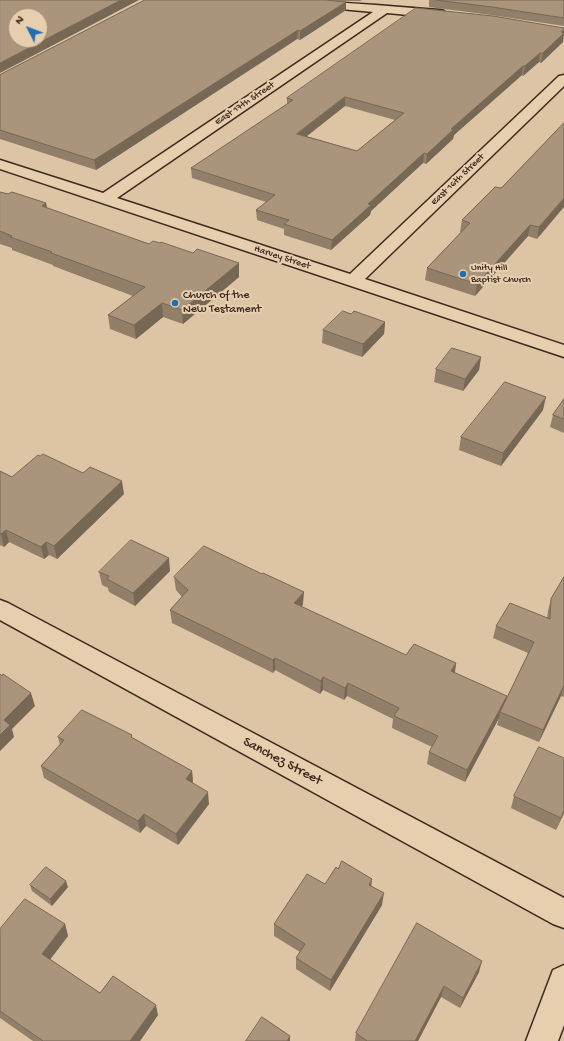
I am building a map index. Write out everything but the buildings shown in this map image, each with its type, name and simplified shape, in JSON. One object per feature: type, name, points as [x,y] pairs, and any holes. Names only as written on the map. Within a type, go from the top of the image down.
[{"type":"street","points":[[274,0],[454,15]]},
{"type":"street","name":"East 17th Street","points":[[104,199],[384,9]]},
{"type":"street","name":"East 16th Street","points":[[352,281],[564,79]]},
{"type":"street","name":"Harvey Street","points":[[0,164],[564,351]]},
{"type":"street","name":"Sanchez Street","points":[[0,609],[564,914]]},
{"type":"street","points":[[542,1041],[564,981]]},
{"type":"place","name":"Unity Hill Baptist Church","points":[[463,274]]},
{"type":"place","name":"Church of the New Testament","points":[[175,303]]}]
